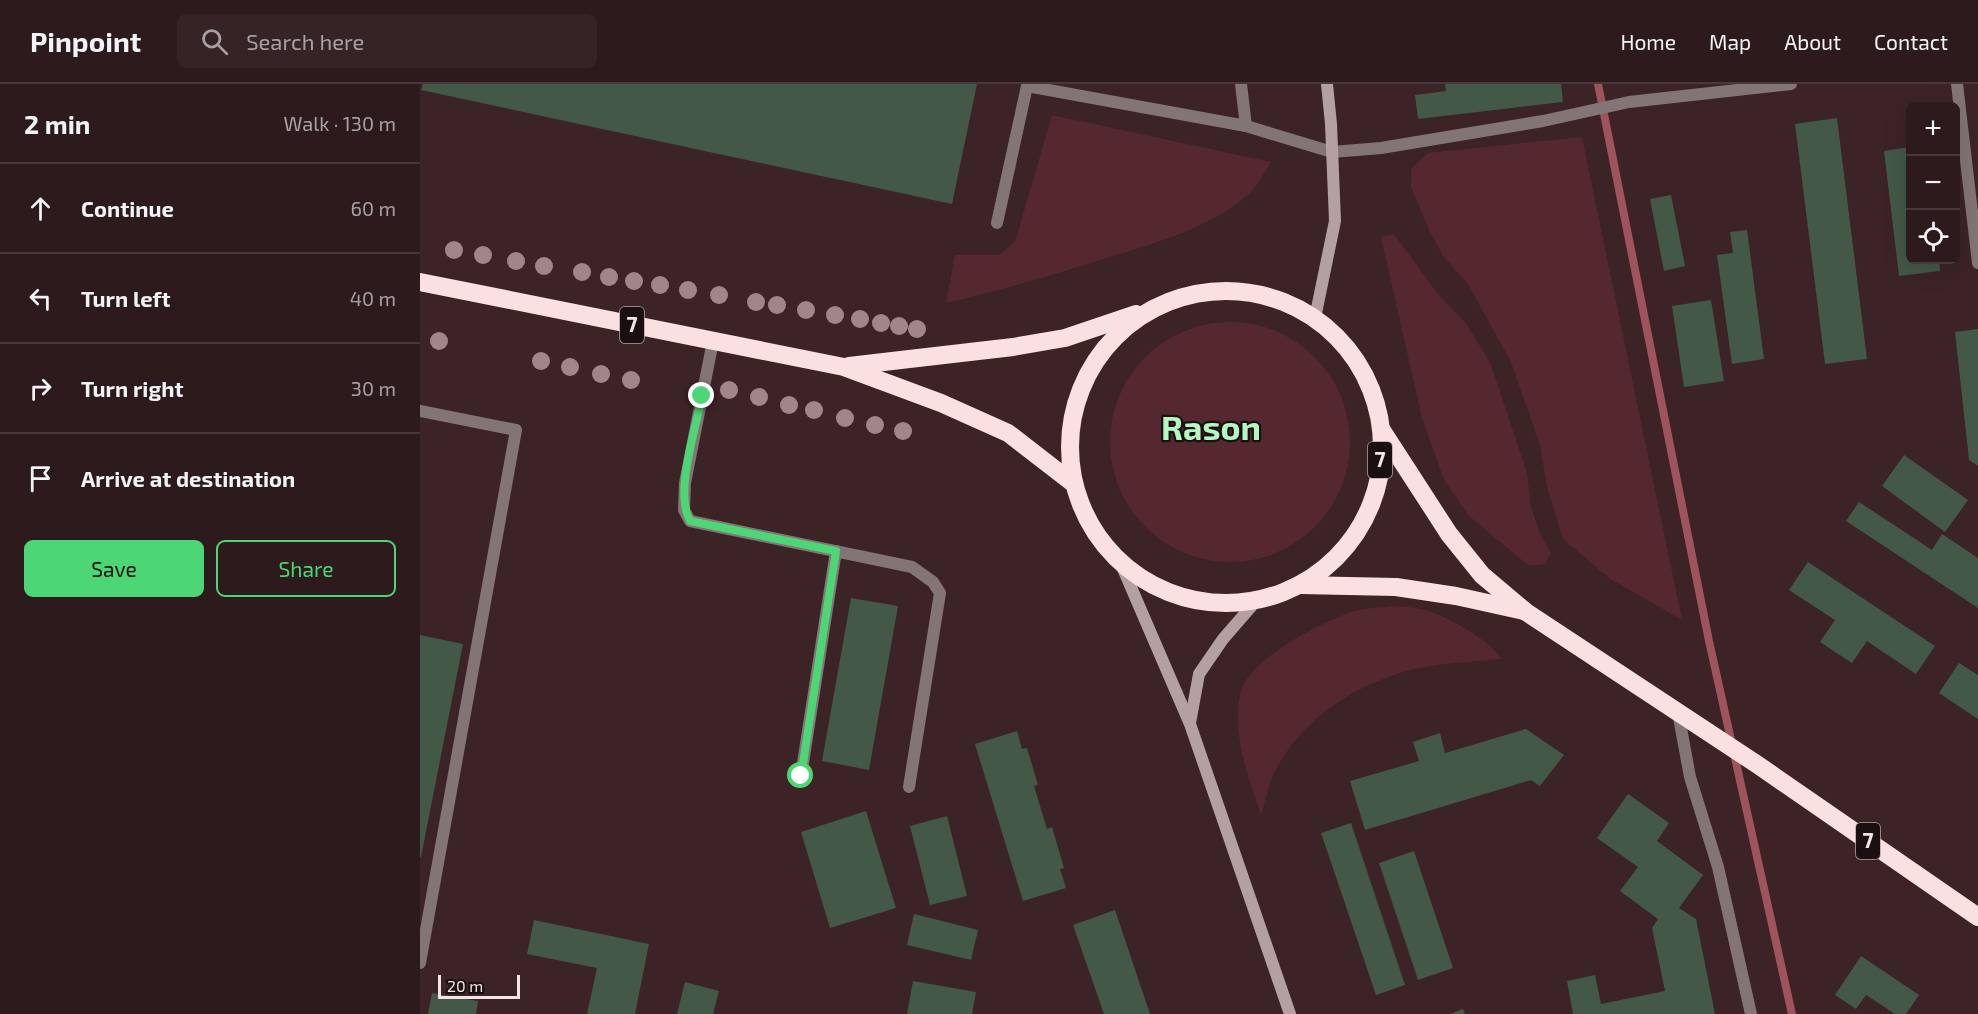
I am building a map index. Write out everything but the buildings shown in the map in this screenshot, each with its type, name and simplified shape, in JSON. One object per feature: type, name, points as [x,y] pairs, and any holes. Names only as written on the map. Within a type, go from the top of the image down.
[{"type":"highway","name":"7","points":[[420,282],[844,367],[941,403],[1008,433],[1074,484]]},
{"type":"highway","name":"7","points":[[844,367],[1013,347],[1065,338],[1190,294],[1234,290],[1276,298],[1315,318],[1348,348],[1370,386],[1381,429],[1379,476],[1364,520],[1337,557],[1300,585],[1256,601],[1208,603],[1161,590],[1121,564],[1092,527],[1074,484],[1070,433],[1082,384],[1110,341],[1149,310]]},
{"type":"highway","name":"7","points":[[1381,429],[1449,534],[1482,574],[1526,612],[1758,765],[1978,917]]},
{"type":"highway","name":"7","points":[[1300,585],[1396,587],[1456,596],[1526,612]]},
{"type":"main road","points":[[1315,318],[1335,221],[1327,84]]},
{"type":"main road","points":[[1121,564],[1190,724],[1290,1014]]},
{"type":"main road","points":[[1190,724],[1199,674],[1223,639],[1256,601]]},
{"type":"street","points":[[1241,84],[1246,126]]},
{"type":"street","points":[[997,223],[1027,86],[1246,126],[1332,152],[1381,148],[1543,121],[1629,102],[1791,84]]},
{"type":"street","points":[[1957,84],[1978,263]]},
{"type":"street","points":[[713,341],[685,483],[684,510],[690,521],[912,567],[933,582],[940,593],[909,787]]},
{"type":"street","points":[[420,411],[516,430],[420,963]]},
{"type":"street","points":[[801,776],[836,551]]},
{"type":"street","points":[[1678,712],[1690,777],[1718,867],[1751,1014]]},
{"type":"shaded area","points":[[1052,115],[1271,162],[1259,182],[1248,194],[1229,209],[1197,227],[1069,270],[946,303],[955,255],[999,255],[1015,242]]},
{"type":"shaded area","points":[[1582,137],[1682,620],[1609,578],[1563,539],[1547,487],[1540,445],[1511,362],[1468,284],[1443,256],[1411,187],[1411,169],[1428,153]]},
{"type":"shaded area","points":[[1394,234],[1438,294],[1465,322],[1490,362],[1527,473],[1531,507],[1539,531],[1551,554],[1545,564],[1529,566],[1469,516],[1444,480],[1422,418],[1381,237]]},
{"type":"shaded area","points":[[1218,322],[1242,322],[1265,327],[1287,336],[1315,357],[1330,375],[1341,396],[1348,419],[1350,442],[1348,465],[1341,488],[1330,509],[1315,527],[1287,548],[1265,557],[1242,562],[1218,562],[1195,557],[1173,548],[1154,535],[1137,518],[1124,499],[1115,477],[1110,454],[1110,430],[1115,407],[1124,385],[1137,366],[1154,349],[1173,336],[1195,327]]},
{"type":"shaded area","points":[[1392,606],[1421,609],[1444,617],[1488,644],[1501,659],[1444,664],[1410,670],[1369,685],[1350,695],[1315,720],[1287,752],[1275,771],[1261,815],[1243,756],[1238,725],[1240,694],[1246,681],[1270,656],[1304,634],[1356,611]]},
{"type":"waterway","points":[[1598,84],[1709,641],[1792,1014]]},
{"type":"district","name":"Rason","points":[[1211,428]]},
{"type":"route","points":[[702,396],[685,483],[684,510],[690,521],[836,551],[801,776]]}]
